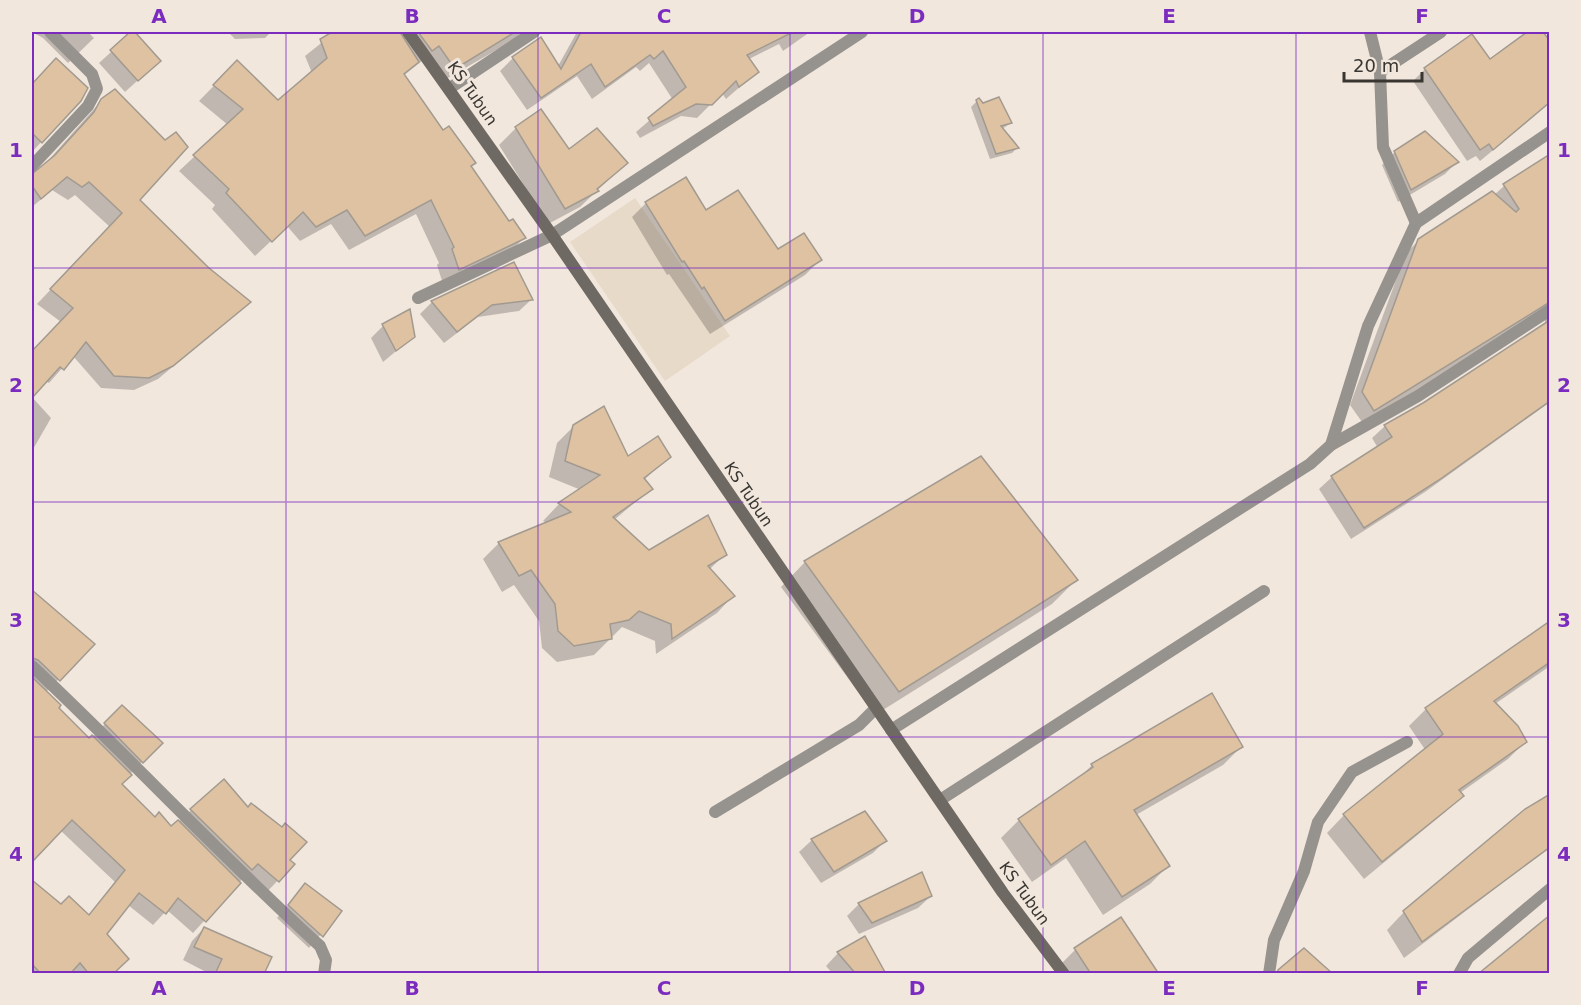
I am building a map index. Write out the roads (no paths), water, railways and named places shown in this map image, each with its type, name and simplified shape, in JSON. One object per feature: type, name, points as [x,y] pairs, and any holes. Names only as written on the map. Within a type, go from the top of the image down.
[{"type":"main road","name":"KS Tubun","points":[[408,32],[450,88],[552,235],[1003,893],[1064,974]]},
{"type":"street","points":[[32,166],[88,106],[97,89],[92,74],[50,32]]},
{"type":"street","points":[[450,88],[534,32]]},
{"type":"street","points":[[418,298],[552,235],[862,32]]},
{"type":"street","points":[[1370,32],[1380,72],[1383,147],[1416,223]]},
{"type":"street","points":[[1380,72],[1441,32]]},
{"type":"street","points":[[1331,445],[1368,326],[1416,223],[1550,132]]},
{"type":"street","points":[[891,730],[1310,464],[1331,445],[1418,396],[1550,310]]},
{"type":"street","points":[[940,800],[1264,591]]},
{"type":"street","points":[[32,666],[116,745],[174,805],[320,946],[326,960],[324,974]]},
{"type":"street","points":[[715,812],[859,725],[876,708]]},
{"type":"street","points":[[1269,974],[1275,940],[1304,871],[1318,822],[1352,772],[1407,742]]},
{"type":"street","points":[[1459,974],[1468,958],[1550,889]]}]
